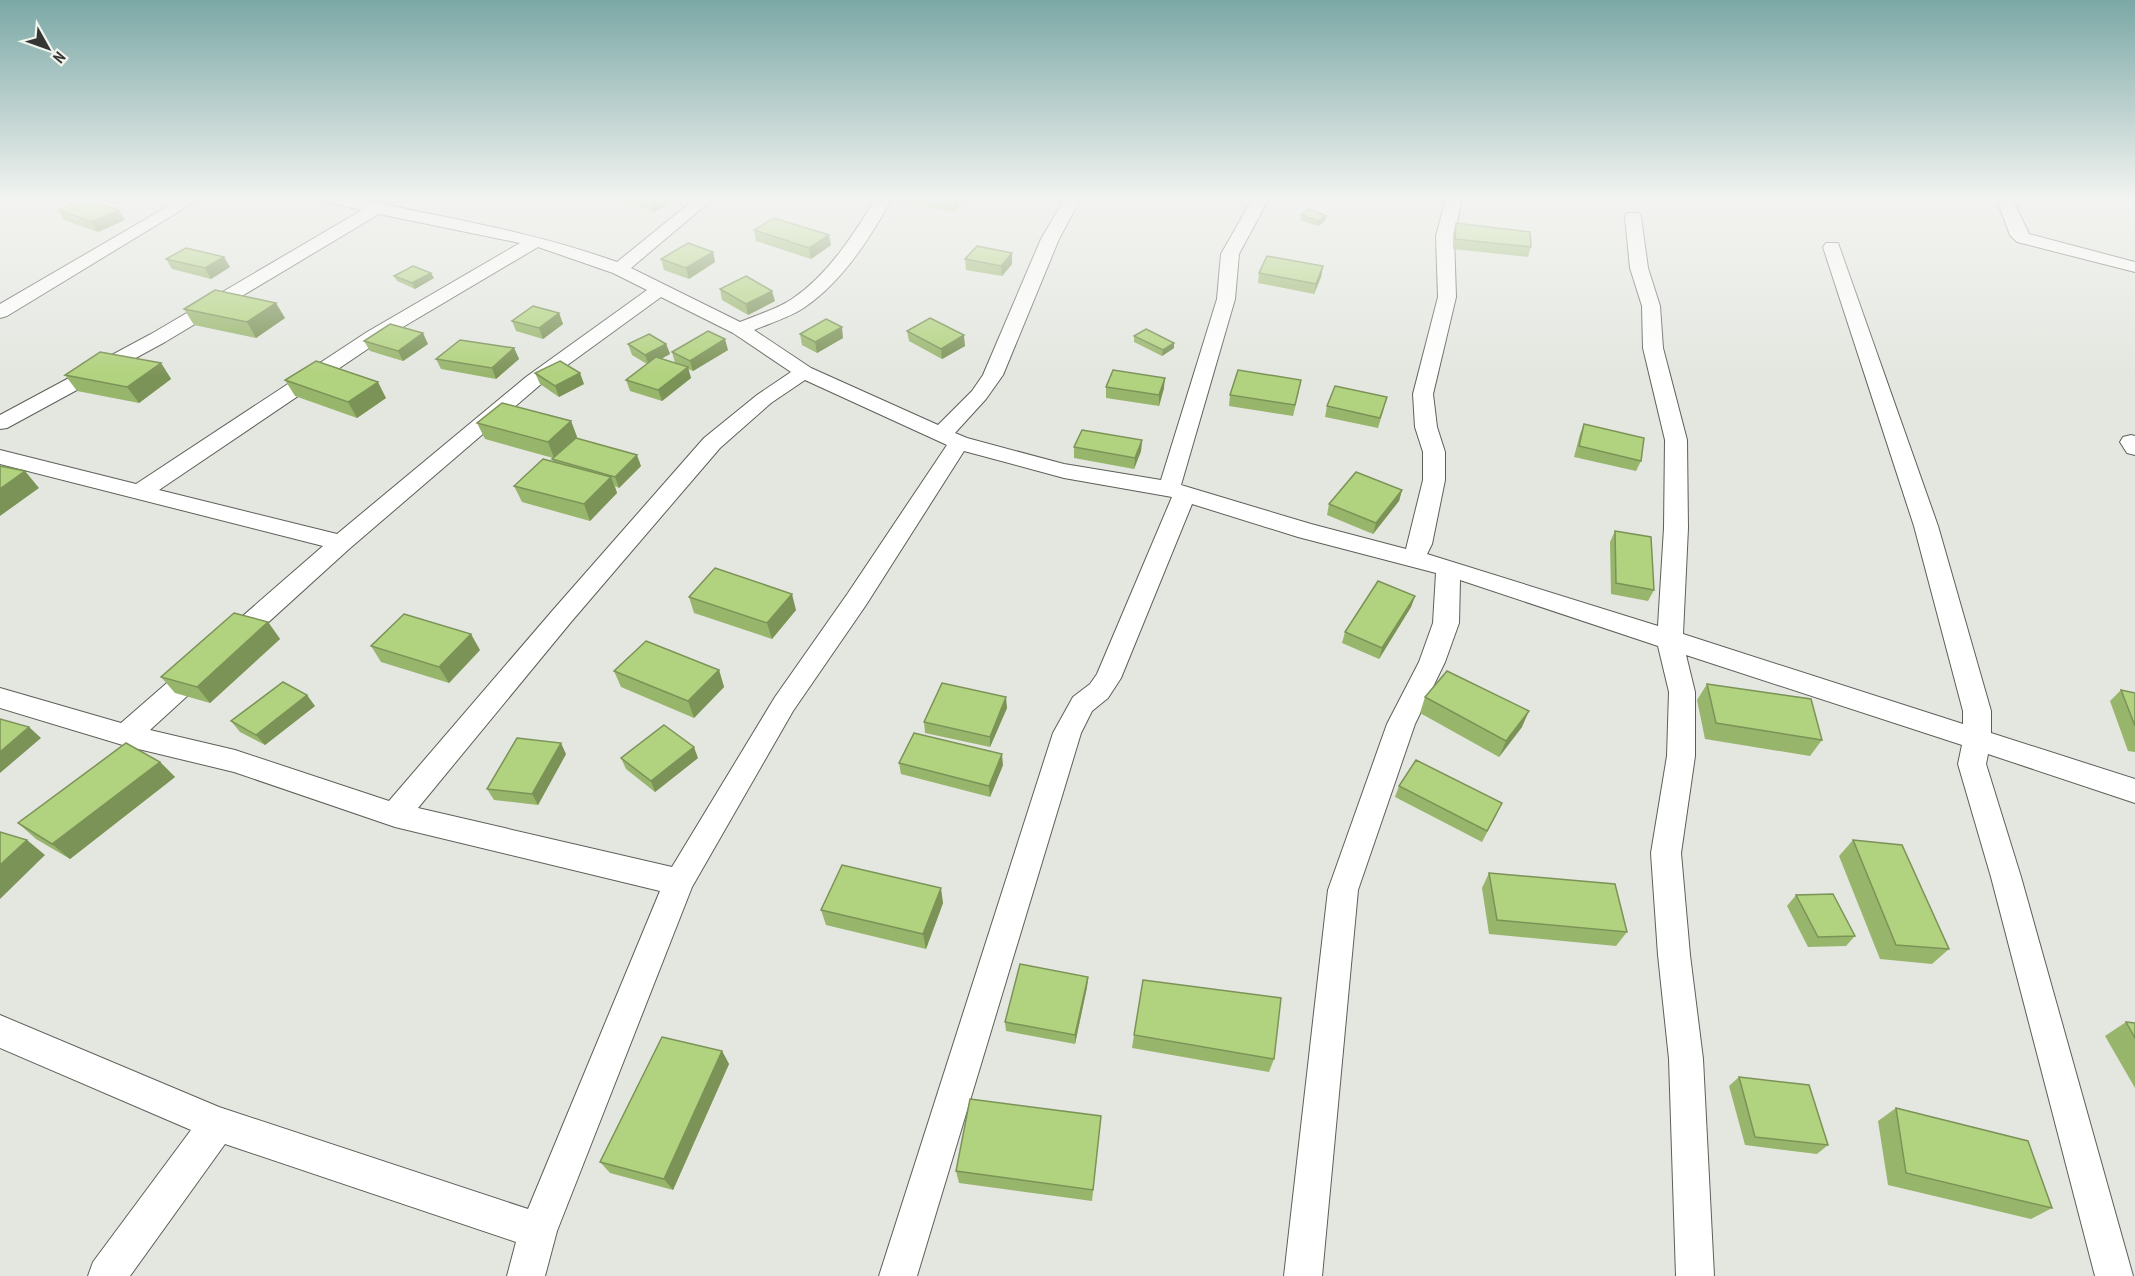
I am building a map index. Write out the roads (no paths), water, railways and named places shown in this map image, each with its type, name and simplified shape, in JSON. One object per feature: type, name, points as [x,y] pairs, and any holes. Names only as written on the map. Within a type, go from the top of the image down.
[{"type":"street","points":[[0,312],[92,258]]},
{"type":"street","points":[[0,423],[158,338],[294,258]]},
{"type":"street","points":[[141,491],[374,336],[508,258]]},
{"type":"street","points":[[588,258],[619,269],[740,329],[804,372],[950,440],[1064,471],[1177,491],[1306,531],[1448,568],[2135,791]]},
{"type":"street","points":[[619,269],[633,258]]},
{"type":"street","points":[[740,329],[797,304],[822,284],[844,258]]},
{"type":"street","points":[[526,1276],[538,1231],[679,882],[784,704],[857,599],[950,440],[993,375],[1042,258]]},
{"type":"street","points":[[898,1276],[1067,733],[1082,704],[1099,691],[1108,678],[1177,491],[1202,384],[1226,299],[1230,258]]},
{"type":"street","points":[[1413,558],[1420,544],[1434,480],[1434,452],[1426,427],[1423,394],[1447,297],[1446,258]]},
{"type":"street","points":[[1639,258],[1651,306],[1653,348],[1676,440],[1676,528],[1670,641],[1682,692],[1681,756],[1666,853],[1674,955],[1686,1059],[1695,1276]]},
{"type":"street","points":[[1836,258],[1926,526],[1977,711],[1977,739],[1972,764],[2006,877],[2114,1276]]},
{"type":"street","points":[[2098,258],[2135,267]]},
{"type":"street","points":[[126,735],[341,543],[533,381],[659,290]]},
{"type":"street","points":[[395,815],[562,616],[712,443],[764,399],[804,372]]},
{"type":"street","points":[[0,458],[141,491],[341,543]]},
{"type":"street","points":[[1303,1276],[1343,890],[1401,723],[1432,662],[1446,622],[1448,568]]},
{"type":"street","points":[[0,698],[126,735],[236,760],[395,815],[679,882]]},
{"type":"street","points":[[0,1031],[218,1124],[538,1231]]},
{"type":"street","points":[[107,1276],[218,1124]]}]
